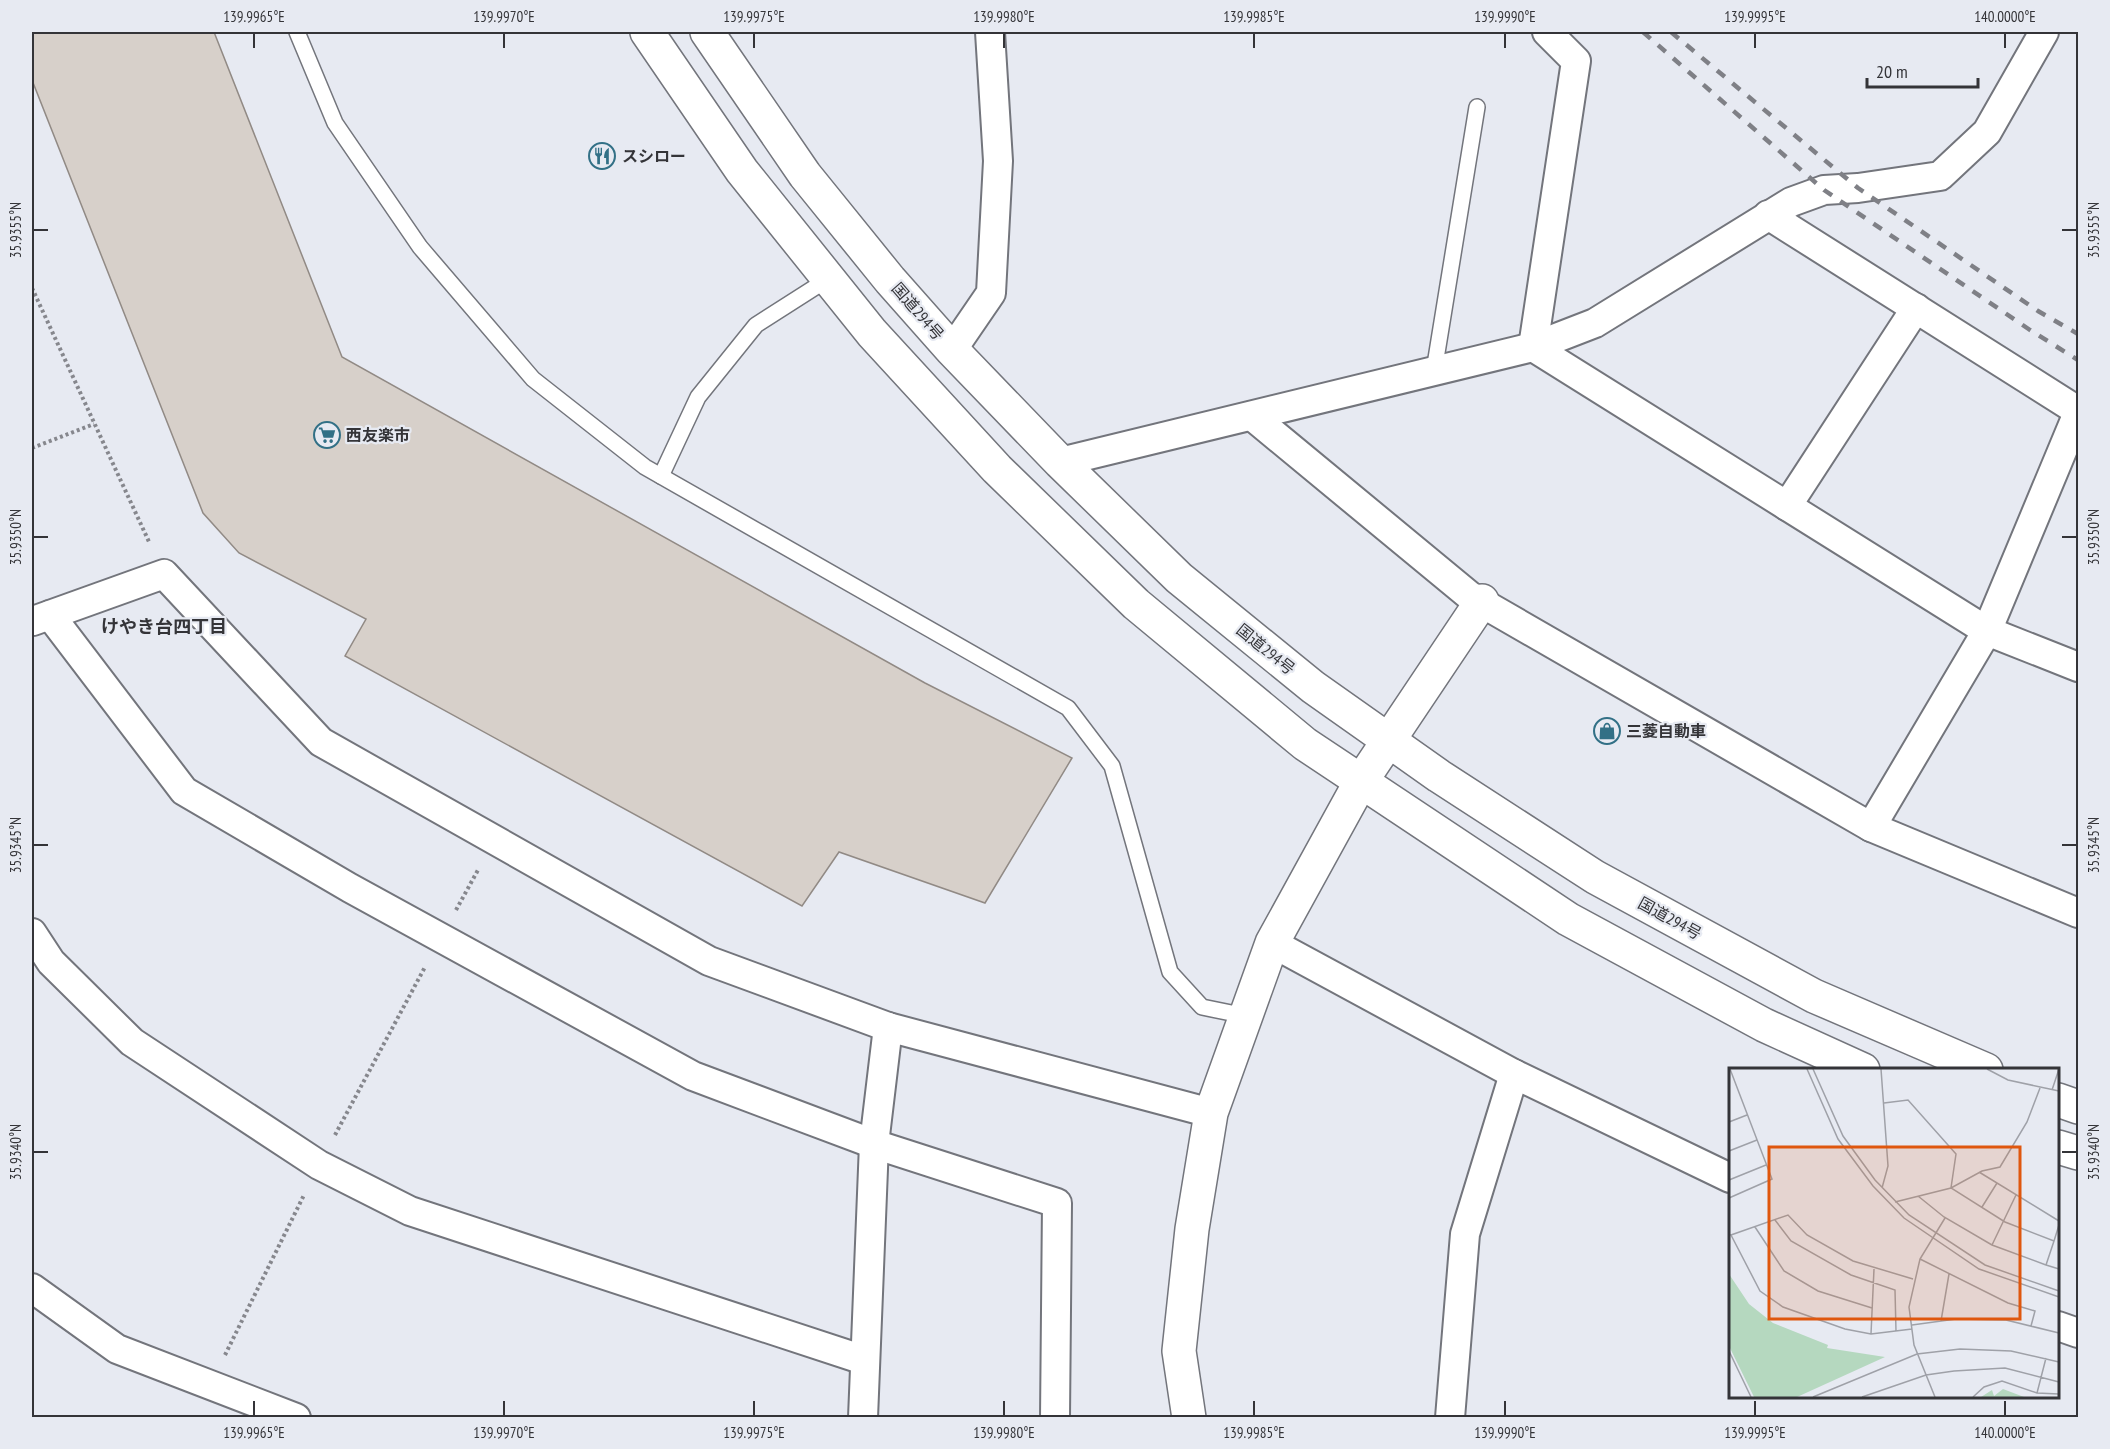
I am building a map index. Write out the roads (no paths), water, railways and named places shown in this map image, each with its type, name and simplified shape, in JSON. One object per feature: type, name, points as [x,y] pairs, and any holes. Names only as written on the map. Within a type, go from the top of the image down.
[{"type":"main road","points":[[647,32],[742,171],[872,333],[998,469],[1136,604],[1296,737],[1360,783],[1568,919],[1764,1025],[1859,1068]]},
{"type":"main road","name":"国道294号","points":[[707,32],[805,175],[890,280],[952,350],[1060,462],[1179,578],[1313,687],[1387,741],[1605,883],[1814,996],[1981,1068]]},
{"type":"main road","points":[[1189,1418],[1179,1351],[1192,1229],[1212,1113],[1272,943],[1360,783],[1482,601]]},
{"type":"main road","points":[[2059,1100],[2079,1107]]},
{"type":"main road","points":[[2059,1147],[2079,1153]]},
{"type":"street","points":[[952,350],[991,293],[998,161],[990,32]]},
{"type":"street","points":[[1533,347],[1576,62],[1547,32]]},
{"type":"street","points":[[1060,462],[1533,347],[1595,323],[1768,215],[1824,190],[1858,188],[1940,176],[1987,132],[2044,32]]},
{"type":"street","points":[[1768,215],[2079,412],[1987,631],[1871,827]]},
{"type":"street","points":[[1787,506],[1916,308]]},
{"type":"street","points":[[1533,347],[1987,631],[2079,667]]},
{"type":"street","points":[[1252,416],[1470,596],[1871,827],[2079,913]]},
{"type":"street","points":[[1055,1418],[1058,1203],[874,1144],[693,1076],[440,937],[184,791],[41,618],[164,574],[321,742],[709,961],[888,1027],[1212,1113]]},
{"type":"street","points":[[32,933],[51,962],[132,1042],[319,1165],[410,1211],[864,1360]]},
{"type":"street","points":[[1272,943],[1514,1074],[1729,1177]]},
{"type":"street","points":[[863,1418],[874,1144],[888,1027]]},
{"type":"street","points":[[1450,1418],[1465,1234],[1514,1074]]},
{"type":"street","points":[[32,1288],[117,1349],[296,1418]]},
{"type":"street","points":[[2059,1326],[2079,1333]]},
{"type":"lane","points":[[297,32],[335,123],[420,247],[533,379],[645,467],[1068,708],[1112,766],[1170,972],[1203,1007],[1246,1017]]},
{"type":"lane","points":[[1434,371],[1477,107]]},
{"type":"lane","points":[[661,476],[698,397],[756,325],[828,279]]},
{"type":"railway","points":[[1643,32],[1824,190],[2078,360]]},
{"type":"railway","points":[[1671,32],[1858,188],[2038,311],[2078,334]]},
{"type":"place","name":"スシロー","points":[[602,156]]},
{"type":"place","name":"西友楽市","points":[[327,435]]},
{"type":"place","name":"三菱自動車","points":[[1607,731]]},
{"type":"district","name":"けやき台四丁目","points":[[164,627]]}]
